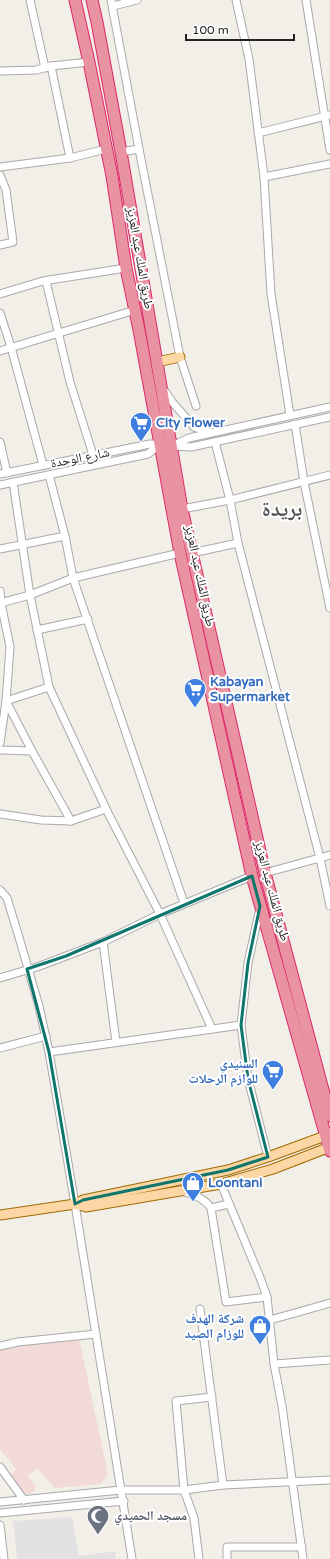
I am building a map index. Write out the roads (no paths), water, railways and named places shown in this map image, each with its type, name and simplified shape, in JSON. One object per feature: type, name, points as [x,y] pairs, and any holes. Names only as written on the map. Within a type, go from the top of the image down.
[{"type":"highway","name":"طريق الملك عبد العزيز","points":[[74,0],[89,62],[112,176],[126,268],[180,553],[252,876],[328,1134],[330,1149]]},
{"type":"highway","name":"طريق الملك عبد العزيز","points":[[92,0],[121,152],[182,509],[265,874],[330,1116]]},
{"type":"main road","points":[[157,362],[180,357]]},
{"type":"main road","points":[[0,1215],[75,1204],[83,1200],[228,1170],[268,1157],[328,1134]]},
{"type":"main road","points":[[75,1204],[86,1207],[221,1184],[273,1169],[330,1149]]},
{"type":"street","points":[[30,0],[70,158]]},
{"type":"street","points":[[137,0],[112,3],[180,357],[196,406]]},
{"type":"street","points":[[236,0],[249,59],[264,177],[271,294],[290,415]]},
{"type":"street","points":[[306,0],[328,115],[330,150]]},
{"type":"street","points":[[0,71],[36,70],[89,62]]},
{"type":"street","points":[[258,133],[328,115]]},
{"type":"street","points":[[0,167],[70,158],[106,149]]},
{"type":"street","points":[[121,152],[139,149]]},
{"type":"street","points":[[264,177],[330,164]]},
{"type":"street","points":[[0,175],[6,190],[13,242],[0,245]]},
{"type":"street","points":[[0,294],[46,280],[126,268]]},
{"type":"street","points":[[46,280],[70,382],[93,455]]},
{"type":"street","points":[[0,351],[135,310]]},
{"type":"street","points":[[0,313],[12,348],[43,465]]},
{"type":"street","points":[[160,385],[173,403],[194,427],[211,433]]},
{"type":"street","points":[[172,446],[190,438],[330,406]]},
{"type":"street","points":[[172,446],[191,447],[330,417]]},
{"type":"street","points":[[295,424],[304,482],[330,608]]},
{"type":"street","points":[[0,442],[4,474]]},
{"type":"street","points":[[215,442],[230,500],[238,543],[320,858],[330,906]]},
{"type":"street","name":"شارع الوحدة","points":[[4,474],[150,444],[160,444]]},
{"type":"street","points":[[0,485],[49,476],[148,454],[160,444]]},
{"type":"street","points":[[182,509],[230,500],[330,475]]},
{"type":"street","points":[[49,476],[65,536],[73,578],[184,903]]},
{"type":"street","points":[[13,482],[21,544],[49,687],[106,809],[160,914],[212,1029]]},
{"type":"street","points":[[0,549],[65,536]]},
{"type":"street","points":[[192,553],[238,543]]},
{"type":"street","points":[[1,603],[30,595],[73,578],[180,553]]},
{"type":"street","points":[[0,591],[10,647],[6,701],[0,744]]},
{"type":"street","points":[[37,630],[88,619]]},
{"type":"street","points":[[0,682],[8,681]]},
{"type":"street","points":[[6,701],[49,687]]},
{"type":"street","points":[[6,701],[71,821]]},
{"type":"street","points":[[0,750],[32,751]]},
{"type":"street","points":[[0,814],[41,820],[71,821],[106,809]]},
{"type":"street","points":[[265,874],[330,855]]},
{"type":"street","points":[[0,978],[37,967],[103,942],[184,903],[252,876]]},
{"type":"street","points":[[0,890],[7,898],[39,1006],[46,1036],[124,1501],[132,1559]]},
{"type":"street","points":[[260,906],[248,963],[241,1025],[248,1079],[268,1157]]},
{"type":"street","points":[[103,942],[116,1042]]},
{"type":"street","points":[[49,1052],[241,1025]]},
{"type":"street","points":[[0,1048],[46,1036]]},
{"type":"street","points":[[221,1184],[262,1280],[267,1297],[274,1364],[282,1406],[304,1559]]},
{"type":"street","points":[[180,1191],[195,1195],[206,1202],[211,1208],[226,1302],[267,1297]]},
{"type":"street","points":[[211,1208],[229,1204]]},
{"type":"street","points":[[270,1320],[330,1303]]},
{"type":"street","points":[[200,1309],[223,1485]]},
{"type":"street","points":[[0,1346],[18,1342],[96,1334]]},
{"type":"street","points":[[274,1364],[330,1360]]},
{"type":"street","points":[[199,1559],[194,1518],[184,1490],[176,1401],[212,1397]]},
{"type":"street","points":[[0,1467],[24,1500]]},
{"type":"street","points":[[0,1502],[121,1490],[184,1490],[223,1485],[330,1480]]},
{"type":"street","points":[[0,1513],[124,1501]]},
{"type":"street","points":[[0,1525],[4,1559]]},
{"type":"street","points":[[227,1559],[227,1547],[302,1547]]},
{"type":"place","name":"City Flower","points":[[141,442]]},
{"type":"place","name":"Kabayan Supermarket","points":[[195,708]]},
{"type":"place","name":"السنيدي للوازم الرحلات","points":[[273,1090]]},
{"type":"place","name":"Loontani","points":[[193,1202]]},
{"type":"place","name":"شركة الهدف للوزام الصيد","points":[[260,1346]]},
{"type":"place","name":"مسجد الحميدي","points":[[98,1536]]},
{"type":"district","name":"بريدة","points":[[282,509]]}]
